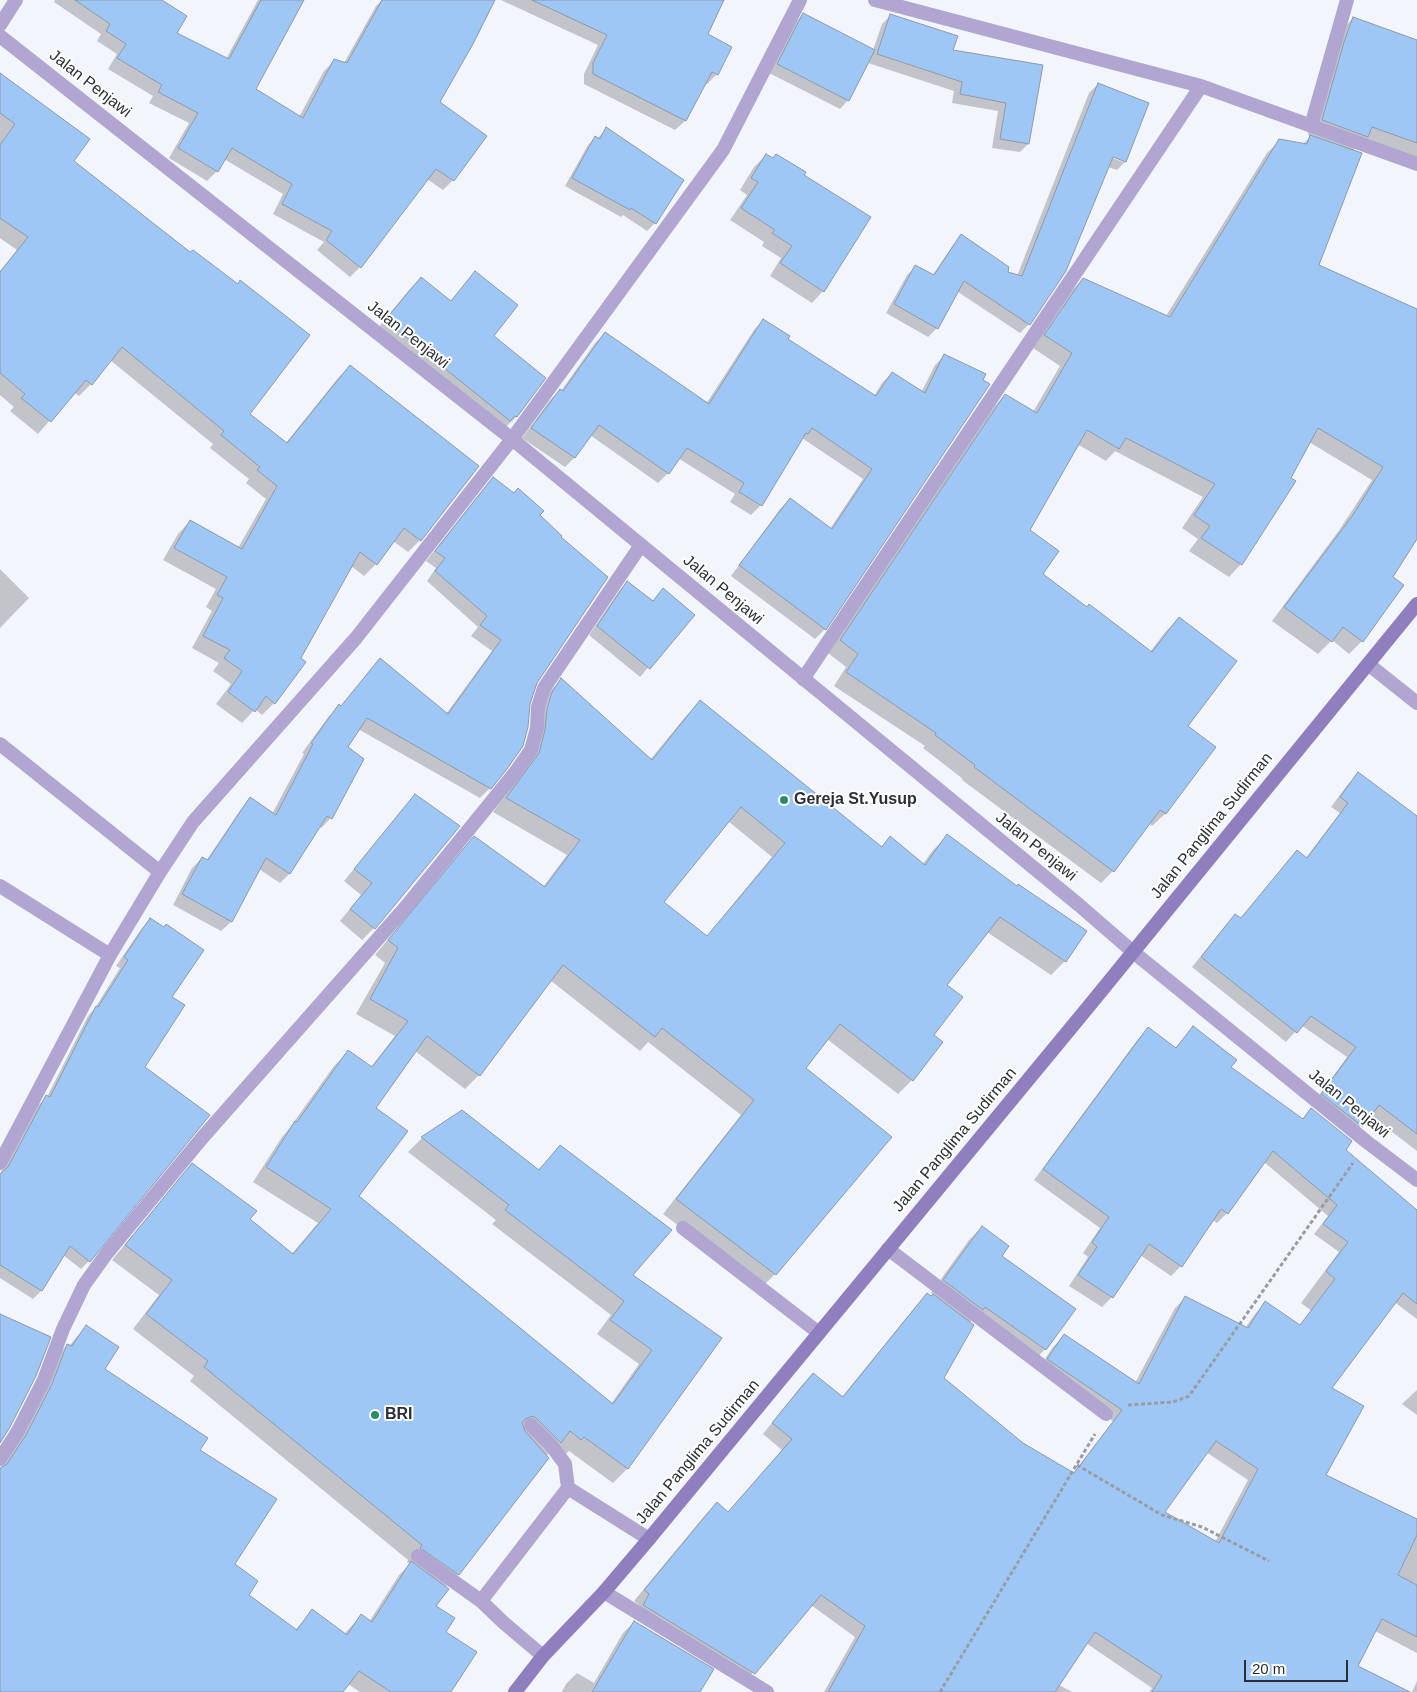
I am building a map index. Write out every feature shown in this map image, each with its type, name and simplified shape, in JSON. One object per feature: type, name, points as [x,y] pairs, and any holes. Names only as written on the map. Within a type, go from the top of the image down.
[{"type":"main road","name":"Jalan Panglima Sudirman","points":[[515,1692],[543,1656],[604,1592],[819,1333],[1417,604]]},
{"type":"street","points":[[0,25],[16,0]]},
{"type":"street","points":[[0,1164],[110,955],[160,872],[193,822],[356,638],[512,439],[723,150],[800,0]]},
{"type":"street","points":[[875,0],[1201,86],[1417,164]]},
{"type":"street","points":[[1311,126],[1347,0]]},
{"type":"street","name":"Jalan Penjawi","points":[[0,36],[512,439],[1079,905],[1132,951],[1417,1180]]},
{"type":"street","points":[[803,679],[1201,86]]},
{"type":"street","points":[[0,1459],[18,1431],[44,1380],[84,1285],[107,1253],[202,1138],[405,908],[514,774],[531,750],[537,728],[538,707],[544,688],[641,546]]},
{"type":"street","points":[[1368,664],[1417,703]]},
{"type":"street","points":[[0,744],[160,872]]},
{"type":"street","points":[[0,886],[110,955]]},
{"type":"street","points":[[683,1228],[819,1333]]},
{"type":"street","points":[[888,1249],[1106,1414]]},
{"type":"street","points":[[482,1601],[568,1488],[565,1464],[551,1445],[531,1426]]},
{"type":"street","points":[[568,1488],[648,1539]]},
{"type":"street","points":[[418,1556],[482,1601],[504,1624],[543,1656]]},
{"type":"street","points":[[604,1592],[767,1692]]},
{"type":"path","points":[[940,1692],[1106,1414],[1115,1406],[1173,1402],[1189,1396],[1368,1142]]},
{"type":"path","points":[[1077,1465],[1162,1515],[1202,1527],[1269,1560]]},
{"type":"building","points":[[75,0],[162,0],[187,16],[177,33],[229,59],[261,0],[304,0],[256,89],[303,118],[334,59],[347,63],[382,0],[495,0],[473,44],[440,102],[487,136],[454,181],[436,169],[361,268],[326,240],[332,231],[282,204],[292,184],[232,148],[218,172],[178,148],[198,113],[158,92],[162,85],[117,58],[126,44],[106,31],[110,24]]},
{"type":"building","points":[[532,0],[724,0],[708,34],[732,47],[718,75],[712,72],[686,121],[593,74],[593,63],[607,35]]},
{"type":"building","points":[[803,13],[875,50],[849,101],[777,64]]},
{"type":"building","points":[[890,14],[958,36],[953,50],[1043,65],[1029,144],[1000,139],[1006,103],[960,94],[962,82],[877,54]]},
{"type":"building","points":[[1353,17],[1417,40],[1417,143],[1372,127],[1368,137],[1322,120]]},
{"type":"building","points":[[0,73],[90,139],[74,161],[190,252],[193,250],[238,284],[240,280],[310,335],[250,414],[287,443],[350,365],[479,466],[421,541],[404,528],[377,565],[360,552],[301,658],[306,662],[275,704],[266,696],[255,712],[228,692],[242,671],[224,658],[230,650],[203,636],[223,598],[217,595],[227,577],[174,548],[190,520],[242,549],[277,486],[257,470],[260,467],[221,435],[224,431],[122,347],[92,385],[86,380],[51,422],[21,398],[25,394],[0,373],[0,272],[28,237],[0,218],[0,145],[15,124],[0,113]]},
{"type":"building","points":[[1098,83],[1149,103],[1126,162],[1113,157],[1066,271],[1030,325],[964,281],[938,329],[894,304],[915,265],[934,275],[961,234],[1009,267],[1008,272],[1022,276]]},
{"type":"building","points":[[606,127],[684,180],[656,224],[631,208],[630,210],[572,178],[595,136],[600,139]]},
{"type":"building","points":[[1310,135],[1362,153],[1319,265],[1417,309],[1417,539],[1393,577],[1404,585],[1363,642],[1343,627],[1332,642],[1284,607],[1353,515],[1383,467],[1318,428],[1291,478],[1296,481],[1242,565],[1201,538],[1210,526],[1194,515],[1215,484],[1126,438],[1119,449],[1087,430],[1030,530],[1059,551],[1043,574],[1087,607],[1089,604],[1152,652],[1179,617],[1237,661],[1188,726],[1216,747],[1166,814],[1160,810],[1114,872],[974,767],[975,765],[935,735],[936,733],[846,672],[858,654],[840,640],[1005,394],[1037,413],[1072,353],[1044,335],[1083,278],[1170,317],[1279,139],[1307,144]]},
{"type":"building","points":[[766,154],[773,158],[776,154],[806,172],[804,175],[871,217],[824,292],[780,263],[792,246],[772,233],[775,230],[741,208],[758,182],[751,178]]},
{"type":"building","points":[[475,271],[518,305],[494,336],[546,378],[517,417],[515,416],[510,421],[385,320],[421,277],[451,301]]},
{"type":"building","points":[[763,319],[790,336],[788,339],[876,396],[892,372],[925,393],[944,354],[986,374],[983,380],[990,384],[826,630],[739,565],[790,498],[832,529],[872,469],[812,428],[808,434],[806,433],[762,506],[739,492],[744,483],[687,448],[669,474],[599,425],[575,458],[531,428],[560,389],[563,391],[605,332],[709,404]]},
{"type":"building","points":[[493,477],[514,493],[518,488],[544,511],[540,515],[561,537],[608,577],[537,683],[530,704],[528,727],[523,746],[507,769],[491,789],[367,718],[348,747],[364,759],[332,819],[327,816],[290,874],[266,858],[232,922],[182,894],[202,857],[208,860],[250,797],[276,815],[313,744],[311,743],[339,704],[341,706],[380,658],[448,714],[501,640],[480,625],[487,616],[435,571],[445,558],[435,551]]},
{"type":"building","points":[[627,581],[653,601],[663,588],[695,615],[650,669],[597,626]]},
{"type":"building","points":[[561,678],[652,760],[700,700],[882,847],[890,836],[925,865],[947,834],[1017,886],[1018,884],[1087,931],[1066,962],[1000,917],[947,985],[963,997],[934,1035],[943,1042],[913,1081],[840,1024],[806,1068],[892,1137],[776,1275],[676,1199],[754,1100],[662,1028],[655,1037],[563,965],[480,1076],[427,1036],[376,1108],[408,1131],[359,1196],[613,1404],[652,1350],[610,1320],[624,1301],[505,1210],[509,1205],[421,1137],[462,1110],[539,1170],[560,1145],[672,1230],[633,1275],[722,1338],[628,1469],[584,1437],[581,1440],[570,1431],[561,1443],[533,1416],[525,1419],[522,1423],[525,1431],[549,1458],[459,1575],[420,1548],[422,1545],[204,1367],[208,1361],[146,1314],[172,1280],[125,1245],[192,1163],[257,1211],[250,1219],[293,1254],[331,1209],[266,1167],[295,1121],[297,1122],[348,1050],[372,1067],[408,1021],[370,999],[398,948],[388,940],[474,836],[545,887],[580,840],[506,798],[539,753],[552,692]],"holes":[[[741,807],[785,843],[707,936],[664,902]]]},
{"type":"building","points":[[1358,772],[1417,816],[1417,1134],[1379,1105],[1363,1127],[1321,1094],[1356,1047],[1311,1016],[1297,1033],[1201,957],[1235,914],[1241,918],[1297,850],[1307,858],[1348,803],[1340,797]]},
{"type":"building","points":[[415,794],[460,826],[375,929],[350,909],[372,883],[354,869]]},
{"type":"building","points":[[150,918],[164,927],[166,924],[204,950],[172,997],[185,1005],[145,1067],[210,1115],[90,1262],[70,1246],[42,1291],[0,1265],[0,1174],[8,1167],[46,1095],[50,1097],[96,1006],[98,1007],[128,960],[124,957]]},
{"type":"building","points":[[1193,1026],[1237,1060],[1231,1067],[1303,1119],[1311,1108],[1352,1141],[1346,1150],[1417,1210],[1417,1304],[1403,1293],[1332,1388],[1364,1406],[1326,1475],[1417,1519],[1417,1535],[1398,1575],[1417,1585],[1417,1637],[1382,1619],[1358,1666],[1410,1692],[1152,1692],[1162,1676],[1095,1632],[1055,1692],[828,1692],[865,1626],[821,1595],[755,1674],[643,1605],[649,1594],[644,1590],[717,1502],[728,1512],[792,1439],[772,1423],[813,1373],[843,1397],[927,1293],[931,1296],[933,1294],[974,1325],[944,1378],[1023,1443],[1074,1473],[1122,1410],[1047,1359],[1064,1334],[1139,1384],[1185,1296],[1248,1328],[1265,1301],[1300,1325],[1335,1279],[1326,1271],[1348,1242],[1323,1224],[1337,1205],[1273,1151],[1228,1214],[1221,1209],[1182,1267],[1149,1244],[1113,1298],[1078,1275],[1097,1247],[1092,1242],[1109,1217],[1043,1169],[1148,1027],[1176,1048]],"holes":[[[1216,1441],[1258,1469],[1219,1543],[1165,1512]]]},
{"type":"building","points":[[982,1226],[1009,1246],[1002,1256],[1076,1309],[1046,1350],[985,1307],[983,1310],[943,1280]]},
{"type":"building","points":[[0,1314],[51,1337],[36,1376],[0,1443]]},
{"type":"building","points":[[86,1325],[119,1347],[105,1369],[208,1438],[200,1450],[277,1499],[235,1564],[258,1581],[249,1595],[297,1630],[312,1609],[347,1635],[361,1614],[372,1622],[411,1561],[449,1589],[436,1606],[455,1618],[446,1632],[477,1652],[451,1692],[391,1692],[359,1671],[343,1692],[0,1692],[0,1468],[7,1464],[26,1435],[52,1384],[67,1344],[72,1346]]},
{"type":"building","points":[[634,1621],[714,1669],[700,1692],[592,1692]]},
{"type":"place","name":"Gereja St.Yusup","points":[[784,800]]},
{"type":"place","name":"BRI","points":[[375,1415]]}]
